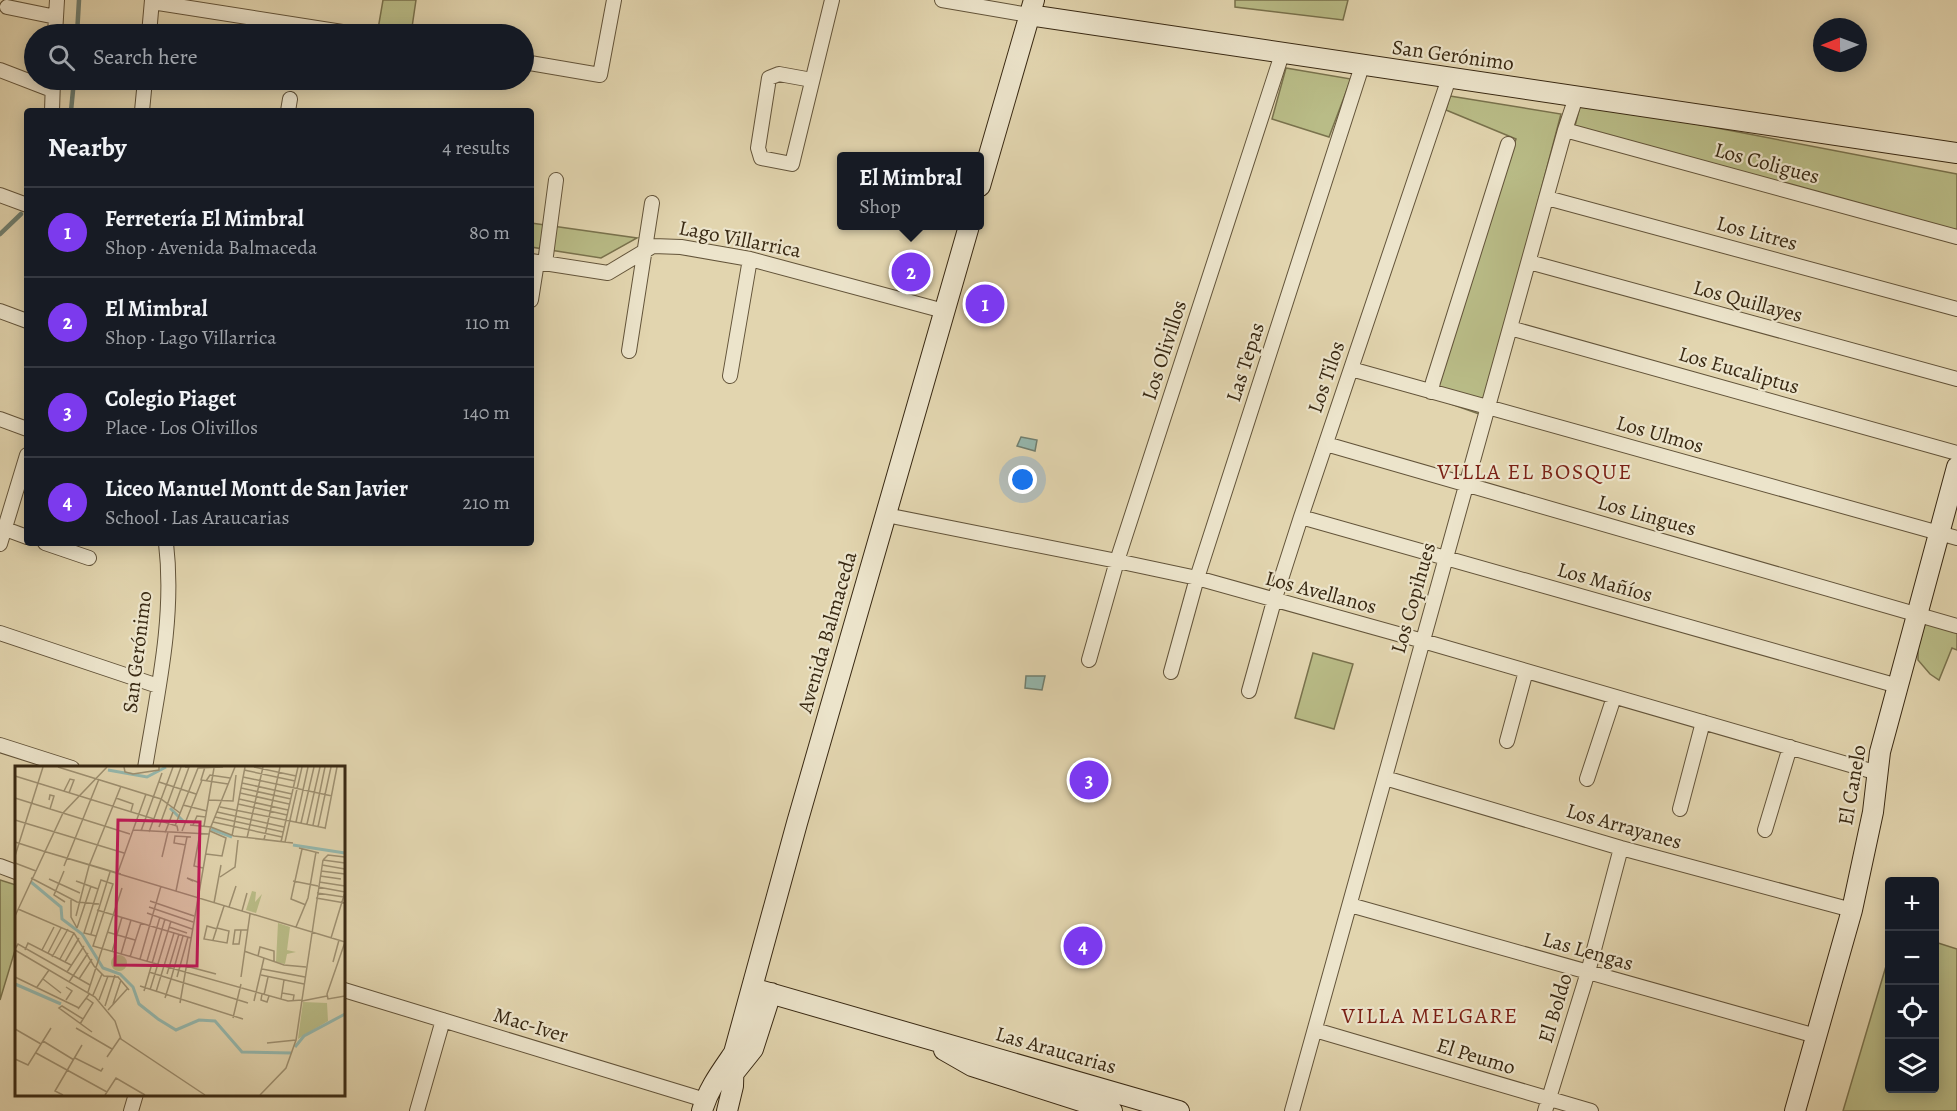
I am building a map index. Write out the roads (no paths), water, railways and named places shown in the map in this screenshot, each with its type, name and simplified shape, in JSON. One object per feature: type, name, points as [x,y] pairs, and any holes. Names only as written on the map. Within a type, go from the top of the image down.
[{"type":"street","points":[[56,24],[57,0]]},
{"type":"street","points":[[534,64],[600,75],[614,0]]},
{"type":"street","points":[[812,80],[779,74],[769,78],[758,148],[761,158],[792,164],[832,0]]},
{"type":"street","name":"San Gerónimo","points":[[942,0],[1031,8],[1282,54],[1956,149]]},
{"type":"street","points":[[150,24],[152,1],[293,24]]},
{"type":"street","points":[[7,6],[56,17]]},
{"type":"street","points":[[984,172],[1031,8]]},
{"type":"street","name":"Los Olivillos","points":[[1089,660],[1117,561],[1282,54]]},
{"type":"street","name":"Las Tepas","points":[[1171,672],[1197,578],[1362,66]]},
{"type":"street","points":[[0,70],[24,77]]},
{"type":"street","name":"Los Tilos","points":[[1249,692],[1274,601],[1301,517],[1449,78]]},
{"type":"street","points":[[52,108],[53,90]]},
{"type":"street","points":[[142,108],[144,90]]},
{"type":"street","name":"Los Copihues","points":[[1292,1111],[1576,97]]},
{"type":"street","name":"Los Coligues","points":[[1565,130],[1957,237]]},
{"type":"street","points":[[1431,392],[1508,144]]},
{"type":"street","points":[[534,284],[556,180]]},
{"type":"street","points":[[0,195],[24,204]]},
{"type":"street","name":"Los Litres","points":[[1547,198],[1957,309]]},
{"type":"street","points":[[628,351],[652,203]]},
{"type":"street","name":"Avenida Balmaceda","points":[[704,1105],[715,1080],[734,1053],[761,991],[796,823],[968,230]]},
{"type":"street","name":"Lago Villarrica","points":[[538,262],[608,273],[653,246],[681,247],[750,259],[944,311]]},
{"type":"street","points":[[730,376],[750,259]]},
{"type":"street","name":"Los Quillayes","points":[[1529,262],[1957,379]]},
{"type":"street","points":[[0,311],[24,320]]},
{"type":"street","name":"Los Eucaliptus","points":[[1510,328],[1957,453]]},
{"type":"street","name":"Los Ulmos","points":[[1351,369],[1948,536]]},
{"type":"street","points":[[0,419],[24,428]]},
{"type":"street","name":"Los Lingues","points":[[1326,444],[1957,626]]},
{"type":"street","points":[[0,544],[2,528],[24,464]]},
{"type":"street","name":"El Canelo","points":[[1795,1111],[1852,909],[1873,812],[1880,752],[1917,614],[1948,536],[1957,467]]},
{"type":"street","name":"Los Avellanos","points":[[886,515],[1197,578],[1878,773]]},
{"type":"street","name":"Los Mañíos","points":[[1301,517],[1898,686]]},
{"type":"street","points":[[2,528],[24,536]]},
{"type":"street","points":[[54,546],[88,558]]},
{"type":"street","name":"San Gerónimo","points":[[146,766],[169,607],[166,546]]},
{"type":"street","points":[[0,633],[158,686]]},
{"type":"street","points":[[1507,741],[1526,671]]},
{"type":"street","points":[[1587,779],[1614,697]]},
{"type":"street","points":[[1680,808],[1703,722]]},
{"type":"street","points":[[0,745],[66,766]]},
{"type":"street","points":[[1765,830],[1790,747]]},
{"type":"street","name":"Los Arrayanes","points":[[1385,778],[1621,848],[1852,909]]},
{"type":"street","name":"El Boldo","points":[[1547,1105],[1588,972],[1621,848]]},
{"type":"street","points":[[0,866],[15,872]]},
{"type":"street","name":"Las Lengas","points":[[1350,905],[1816,1036]]},
{"type":"street","name":"Mac-Iver","points":[[345,990],[704,1105]]},
{"type":"street","points":[[733,1074],[753,1049],[761,991]]},
{"type":"street","name":"Las Araucarias","points":[[761,991],[1179,1111]]},
{"type":"street","points":[[417,1111],[443,1020]]},
{"type":"street","name":"El Peumo","points":[[1315,1030],[1547,1105],[1591,1111]]},
{"type":"street","name":"Las Araucarias","points":[[919,1035],[972,1066],[1112,1111]]},
{"type":"street","name":"Avenida Balmaceda","points":[[727,1111],[733,1086],[734,1053]]},
{"type":"street","points":[[131,1111],[136,1096]]},
{"type":"water","points":[[1021,437],[1037,440],[1035,451],[1017,446]]},
{"type":"water","points":[[1026,676],[1045,676],[1042,690],[1025,688]]},
{"type":"waterway","points":[[78,24],[79,0]]},
{"type":"waterway","points":[[71,108],[73,90]]},
{"type":"waterway","points":[[0,234],[21,214]]},
{"type":"place","name":"El Mimbral","points":[[911,272]]},
{"type":"place","name":"Ferretería El Mimbral","points":[[985,304]]},
{"type":"place","name":"Colegio Piaget","points":[[1089,780]]},
{"type":"place","name":"Liceo Manuel Montt de San Javier","points":[[1083,946]]},
{"type":"district","name":"VILLA EL BOSQUE","points":[[1535,471]]},
{"type":"district","name":"VILLA MELGARE","points":[[1430,1015]]}]
